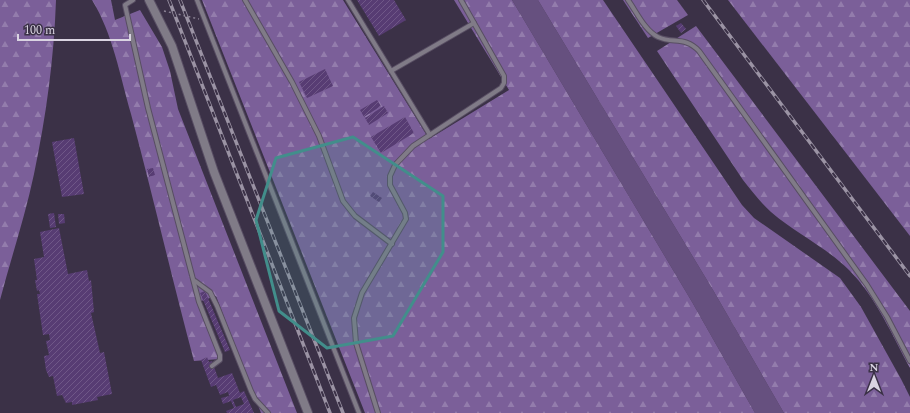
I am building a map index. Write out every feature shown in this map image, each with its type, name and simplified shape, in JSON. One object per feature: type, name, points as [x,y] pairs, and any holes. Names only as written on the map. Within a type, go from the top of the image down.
[{"type":"street","points":[[149,0],[172,46],[214,172],[308,413]]},
{"type":"lane","points":[[123,0],[148,108],[195,281],[199,302],[220,355],[220,360],[212,366]]},
{"type":"lane","points":[[125,5],[133,0]]},
{"type":"lane","points":[[197,0],[359,413]]},
{"type":"lane","points":[[245,0],[292,82],[319,136],[345,205],[355,216],[392,244]]},
{"type":"lane","points":[[348,0],[430,135]]},
{"type":"lane","points":[[378,413],[357,347],[354,322],[356,309],[362,294],[405,221],[406,216],[391,190],[391,172],[406,152],[501,88],[504,83],[504,76],[461,0]]},
{"type":"lane","points":[[628,0],[652,34],[661,38],[686,41],[699,51],[867,285],[910,361]]},
{"type":"lane","points":[[391,71],[474,23]]},
{"type":"lane","points":[[195,281],[210,292],[250,391],[268,413]]},
{"type":"path","points":[[154,9],[204,20]]},
{"type":"highlighted area","points":[[353,137],[443,196],[443,252],[393,336],[327,348],[279,311],[256,220],[276,158]]},
{"type":"shaded area","points":[[512,0],[538,0],[713,290],[784,413],[755,413],[692,302]]},
{"type":"green space","points":[[0,0],[56,0],[46,109],[38,153],[26,206],[0,300]]},
{"type":"green space","points":[[92,0],[111,0],[115,20],[140,10],[162,47],[170,71],[178,109],[297,413],[261,413],[216,296],[201,301],[220,359],[194,361],[111,41]]},
{"type":"green space","points":[[202,0],[343,0],[429,139],[509,90],[454,0],[512,0],[692,302],[755,413],[365,413]]},
{"type":"green space","points":[[538,0],[603,0],[742,205],[754,218],[840,278],[861,307],[901,379],[910,397],[910,413],[784,413],[713,290]]},
{"type":"green space","points":[[623,0],[677,0],[688,15],[648,38]]},
{"type":"green space","points":[[728,0],[910,0],[910,236]]},
{"type":"green space","points":[[696,26],[910,311],[910,368],[883,317],[859,281],[849,270],[821,247],[780,220],[760,200],[743,180],[657,51]]},
{"type":"building","points":[[357,0],[394,0],[406,20],[379,36]]},
{"type":"building","points":[[681,23],[686,29],[681,33],[676,26]]},
{"type":"building","points":[[325,69],[333,86],[307,98],[299,82]]},
{"type":"building","points":[[377,100],[381,106],[364,117],[360,110]]},
{"type":"building","points":[[384,106],[388,113],[369,125],[365,118]]},
{"type":"building","points":[[405,117],[414,133],[381,153],[371,137]]},
{"type":"building","points":[[74,138],[84,194],[62,197],[52,142]]},
{"type":"building","points":[[153,168],[155,175],[149,177],[147,169]]},
{"type":"building","points":[[373,192],[382,198],[379,202],[370,196]]},
{"type":"building","points":[[54,213],[56,227],[50,228],[48,214]]},
{"type":"building","points":[[58,214],[64,214],[65,223],[59,224]]},
{"type":"building","points":[[59,228],[68,274],[87,270],[89,281],[91,280],[94,312],[91,313],[100,353],[104,352],[112,394],[97,397],[98,400],[72,405],[72,402],[66,403],[62,395],[57,396],[53,376],[49,377],[46,370],[44,356],[49,355],[46,341],[50,340],[49,334],[43,335],[37,294],[40,294],[39,290],[37,291],[35,280],[37,280],[34,259],[44,257],[40,232]]},
{"type":"building","points":[[205,291],[230,350],[225,352],[200,293]]},
{"type":"building","points":[[207,357],[209,362],[212,361],[218,378],[232,373],[240,393],[244,391],[254,413],[227,413],[226,411],[234,408],[231,401],[223,404],[221,398],[229,396],[228,392],[220,395],[216,385],[211,387],[201,360]],"holes":[[[241,397],[244,404],[236,407],[233,400]]]},
{"type":"railway","points":[[169,0],[330,413]]},
{"type":"railway","points":[[180,0],[343,413]]},
{"type":"railway","points":[[703,0],[910,276]]}]
